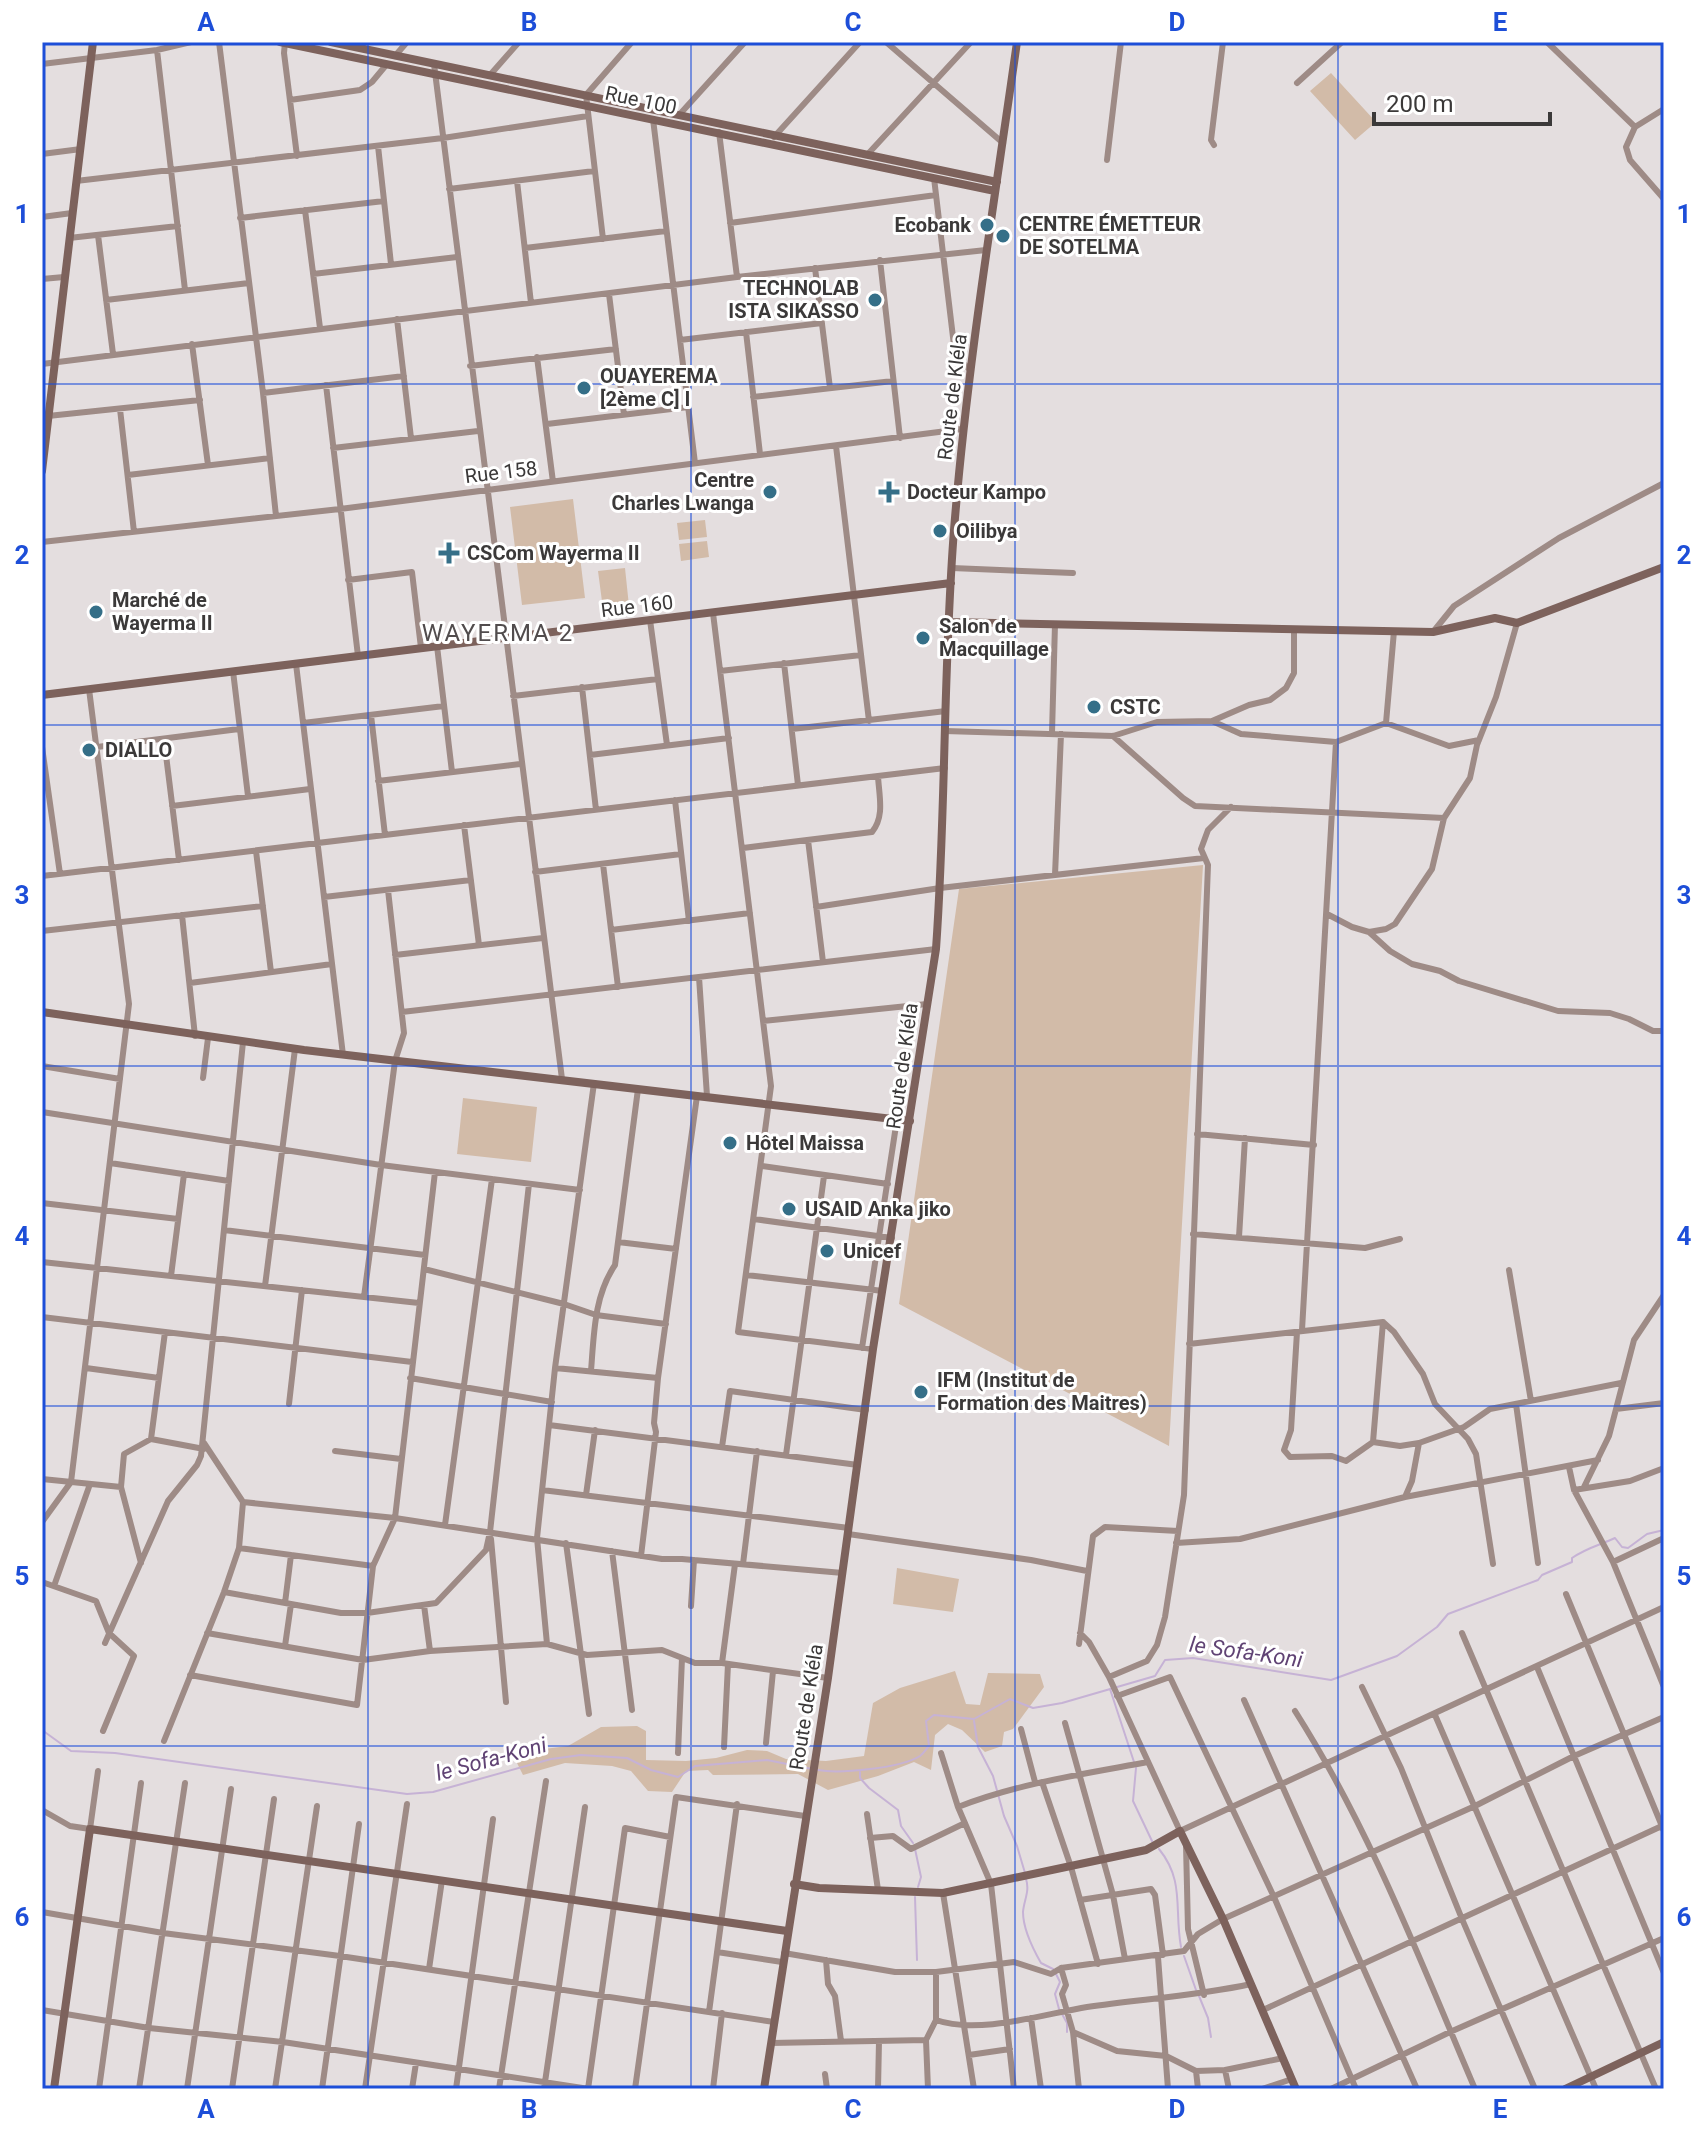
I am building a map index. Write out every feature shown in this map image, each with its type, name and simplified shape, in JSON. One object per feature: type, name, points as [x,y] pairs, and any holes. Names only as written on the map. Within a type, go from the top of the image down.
[{"type":"street","points":[[42,471],[93,42]]},
{"type":"street","points":[[42,64],[157,50],[191,42]]},
{"type":"street","points":[[219,42],[276,516]]},
{"type":"street","points":[[284,42],[297,156]]},
{"type":"street","name":"Rue 100","points":[[284,42],[388,64],[434,69],[653,119],[774,140],[934,178],[996,186]]},
{"type":"street","points":[[331,42],[395,56],[434,69],[490,75],[680,114],[774,140],[867,155],[996,186]]},
{"type":"street","points":[[290,100],[360,90],[372,82],[407,42]]},
{"type":"street","points":[[490,75],[519,42]]},
{"type":"street","points":[[603,239],[586,95],[632,42]]},
{"type":"street","points":[[680,114],[745,42]]},
{"type":"street","points":[[774,140],[860,42]]},
{"type":"street","points":[[886,42],[1003,143]]},
{"type":"street","points":[[867,155],[971,42]]},
{"type":"street","name":"Route de Kléla","points":[[764,2089],[828,1678],[873,1349],[936,949],[949,622],[962,429],[1017,42]]},
{"type":"street","points":[[1107,160],[1121,42]]},
{"type":"street","points":[[1214,145],[1211,140],[1223,42]]},
{"type":"street","points":[[1297,83],[1342,42]]},
{"type":"street","points":[[1547,42],[1635,127]]},
{"type":"street","points":[[157,50],[185,290]]},
{"type":"street","points":[[434,69],[562,1079]]},
{"type":"street","points":[[1664,109],[1635,127],[1626,147],[1627,153],[1664,199]]},
{"type":"street","points":[[76,181],[443,138],[588,116]]},
{"type":"street","points":[[653,119],[695,463]]},
{"type":"street","points":[[719,132],[737,277]]},
{"type":"street","points":[[378,146],[391,264]]},
{"type":"street","points":[[42,154],[81,149]]},
{"type":"street","points":[[449,189],[594,171]]},
{"type":"street","points":[[934,178],[955,354],[970,370]]},
{"type":"street","points":[[517,181],[531,303]]},
{"type":"street","points":[[730,223],[936,195]]},
{"type":"street","points":[[240,218],[384,201]]},
{"type":"street","points":[[305,210],[320,328]]},
{"type":"street","points":[[42,217],[72,213]]},
{"type":"street","points":[[69,238],[178,226]]},
{"type":"street","points":[[525,248],[666,231]]},
{"type":"street","points":[[98,235],[113,354]]},
{"type":"street","points":[[42,364],[737,277],[986,250]]},
{"type":"street","points":[[313,274],[457,257]]},
{"type":"street","points":[[880,260],[900,438]]},
{"type":"street","points":[[815,268],[830,388]]},
{"type":"street","points":[[42,279],[64,277]]},
{"type":"street","points":[[106,300],[249,283]]},
{"type":"street","points":[[609,294],[624,415]]},
{"type":"street","points":[[397,319],[411,438]]},
{"type":"street","points":[[680,340],[822,323]]},
{"type":"street","points":[[746,332],[760,454]]},
{"type":"street","points":[[192,344],[208,465]]},
{"type":"street","points":[[470,366],[616,349]]},
{"type":"street","points":[[537,357],[553,482]]},
{"type":"street","points":[[263,393],[404,376]]},
{"type":"street","points":[[753,397],[893,381]]},
{"type":"street","points":[[326,385],[358,656]]},
{"type":"street","points":[[48,416],[200,400]]},
{"type":"street","points":[[547,424],[688,407]]},
{"type":"street","points":[[120,409],[134,532]]},
{"type":"street","name":"Rue 158","points":[[42,542],[340,509],[962,429]]},
{"type":"street","points":[[333,448],[478,431]]},
{"type":"street","points":[[836,446],[869,721]]},
{"type":"street","points":[[128,475],[270,458]]},
{"type":"street","points":[[1433,632],[1454,606],[1559,538],[1664,483]]},
{"type":"street","points":[[949,622],[1433,632],[1495,618],[1517,623],[1664,567]]},
{"type":"street","points":[[952,568],[1073,573]]},
{"type":"street","points":[[348,580],[412,572],[421,648]]},
{"type":"street","name":"Rue 160","points":[[42,695],[951,583]]},
{"type":"street","points":[[713,613],[771,1086],[738,1332],[873,1349]]},
{"type":"street","points":[[650,620],[667,745]]},
{"type":"street","points":[[1369,932],[1395,924],[1432,869],[1444,818],[1470,778],[1479,740],[1496,697],[1517,623]]},
{"type":"street","points":[[1052,733],[1055,624]]},
{"type":"street","points":[[945,731],[1113,736],[1157,722],[1212,721],[1249,705],[1270,700],[1286,688],[1294,673],[1294,629]]},
{"type":"street","points":[[1386,723],[1394,631]]},
{"type":"street","points":[[437,646],[452,772]]},
{"type":"street","points":[[720,671],[861,655]]},
{"type":"street","points":[[784,663],[798,785]]},
{"type":"street","points":[[296,664],[343,1055]]},
{"type":"street","points":[[233,671],[248,796]]},
{"type":"street","points":[[513,696],[658,679]]},
{"type":"street","points":[[582,687],[596,810]]},
{"type":"street","points":[[42,1522],[71,1482],[129,1004],[89,689]]},
{"type":"street","points":[[303,723],[444,706]]},
{"type":"street","points":[[792,729],[946,711]]},
{"type":"street","points":[[371,715],[385,835]]},
{"type":"street","points":[[1212,721],[1241,734],[1336,742],[1386,723],[1449,746],[1479,740]]},
{"type":"street","points":[[97,747],[239,729]]},
{"type":"street","points":[[1055,875],[1061,734]]},
{"type":"street","points":[[1113,736],[1195,806],[1444,818]]},
{"type":"street","points":[[590,755],[729,738]]},
{"type":"street","points":[[164,739],[179,860]]},
{"type":"street","points":[[1336,742],[1308,1242],[1291,1430],[1284,1450],[1290,1457],[1332,1456],[1346,1461],[1373,1442],[1400,1446],[1419,1443],[1459,1429],[1490,1409],[1621,1383]]},
{"type":"street","points":[[42,747],[60,874]]},
{"type":"street","points":[[378,781],[520,764]]},
{"type":"street","points":[[42,876],[945,768]]},
{"type":"street","points":[[743,848],[872,832],[881,811],[878,776]]},
{"type":"street","points":[[172,806],[310,789]]},
{"type":"street","points":[[675,800],[689,921]]},
{"type":"street","points":[[1109,1677],[1147,1661],[1157,1645],[1165,1617],[1184,1495],[1208,865],[1201,849],[1208,830],[1231,807]]},
{"type":"street","points":[[464,825],[479,945]]},
{"type":"street","points":[[808,840],[823,962]]},
{"type":"street","points":[[256,851],[271,972]]},
{"type":"street","points":[[535,872],[681,854]]},
{"type":"street","points":[[816,907],[940,888],[1204,858]]},
{"type":"street","points":[[603,864],[618,987]]},
{"type":"street","points":[[324,897],[471,880]]},
{"type":"street","points":[[364,1297],[395,1061],[404,1033],[388,890]]},
{"type":"street","points":[[42,931],[263,906]]},
{"type":"street","points":[[611,930],[750,913]]},
{"type":"street","points":[[1327,914],[1369,932],[1390,951],[1412,964],[1440,971],[1459,981],[1558,1011],[1610,1013],[1653,1031],[1664,1031]]},
{"type":"street","points":[[182,915],[195,1036]]},
{"type":"street","points":[[395,955],[543,938]]},
{"type":"street","points":[[402,1012],[936,949]]},
{"type":"street","points":[[190,983],[332,964]]},
{"type":"street","points":[[641,1556],[656,1438],[654,1423],[658,1378],[702,1096],[699,977]]},
{"type":"street","points":[[763,1021],[927,1004]]},
{"type":"street","points":[[42,1012],[295,1049],[910,1121]]},
{"type":"street","points":[[203,1078],[208,1038]]},
{"type":"street","points":[[105,1643],[168,1501],[197,1465],[204,1447],[243,1042]]},
{"type":"street","points":[[265,1286],[295,1049]]},
{"type":"street","points":[[42,1066],[120,1079]]},
{"type":"street","points":[[547,1644],[537,1538],[555,1368],[594,1083]]},
{"type":"street","points":[[591,1371],[596,1315],[604,1282],[615,1265],[638,1089]]},
{"type":"street","points":[[42,1112],[381,1165],[580,1190]]},
{"type":"street","points":[[862,1348],[897,1119]]},
{"type":"street","points":[[1197,1134],[1314,1145]]},
{"type":"street","points":[[1239,1237],[1245,1138]]},
{"type":"street","points":[[110,1163],[229,1181]]},
{"type":"street","points":[[762,1166],[888,1184]]},
{"type":"street","points":[[190,1675],[357,1705],[373,1566],[395,1518],[435,1172]]},
{"type":"street","points":[[171,1276],[184,1174]]},
{"type":"street","points":[[786,1455],[824,1176]]},
{"type":"street","points":[[445,1525],[492,1179]]},
{"type":"street","points":[[224,1592],[341,1613],[367,1613],[424,1605],[436,1603],[486,1550],[529,1184]]},
{"type":"street","points":[[42,1203],[178,1219]]},
{"type":"street","points":[[754,1219],[892,1238]]},
{"type":"street","points":[[224,1230],[425,1255]]},
{"type":"street","points":[[1193,1234],[1365,1248],[1400,1239]]},
{"type":"street","points":[[618,1242],[676,1249]]},
{"type":"street","points":[[42,1262],[419,1303]]},
{"type":"street","points":[[424,1269],[596,1315],[666,1324]]},
{"type":"street","points":[[1509,1270],[1531,1401]]},
{"type":"street","points":[[746,1275],[883,1291]]},
{"type":"street","points":[[289,1404],[302,1290]]},
{"type":"street","points":[[1663,1298],[1664,1308]]},
{"type":"street","points":[[1584,1487],[1609,1436],[1634,1340],[1663,1298]]},
{"type":"street","points":[[42,1317],[412,1362]]},
{"type":"street","points":[[1189,1344],[1383,1322],[1394,1332],[1423,1374],[1435,1404],[1468,1439],[1476,1454],[1493,1564]]},
{"type":"street","points":[[1373,1442],[1383,1322]]},
{"type":"street","points":[[151,1439],[165,1332]]},
{"type":"street","points":[[86,1368],[159,1378]]},
{"type":"street","points":[[555,1368],[658,1378]]},
{"type":"street","points":[[410,1378],[552,1402]]},
{"type":"street","points":[[722,1447],[730,1391],[866,1410]]},
{"type":"street","points":[[1616,1409],[1664,1403]]},
{"type":"street","points":[[1516,1404],[1538,1563]]},
{"type":"street","points":[[549,1425],[858,1465]]},
{"type":"street","points":[[586,1495],[595,1430]]},
{"type":"street","points":[[141,1563],[121,1487],[124,1454],[151,1439],[204,1447],[243,1502],[239,1548],[164,1741]]},
{"type":"street","points":[[1405,1497],[1412,1481],[1419,1443]]},
{"type":"street","points":[[335,1451],[401,1459]]},
{"type":"street","points":[[724,1747],[725,1663],[757,1451]]},
{"type":"street","points":[[1176,1543],[1240,1539],[1405,1497],[1598,1460]]},
{"type":"street","points":[[1569,1467],[1574,1490],[1613,1562],[1664,1687]]},
{"type":"street","points":[[1574,1490],[1630,1481],[1664,1468]]},
{"type":"street","points":[[42,1479],[121,1487]]},
{"type":"street","points":[[54,1586],[90,1484]]},
{"type":"street","points":[[542,1490],[749,1515],[1087,1571]]},
{"type":"street","points":[[243,1502],[395,1518],[641,1556],[843,1573]]},
{"type":"street","points":[[1079,1644],[1093,1536],[1103,1528],[1178,1531]]},
{"type":"street","points":[[490,1532],[506,1702]]},
{"type":"street","points":[[1613,1562],[1664,1539]]},
{"type":"street","points":[[566,1543],[589,1714]]},
{"type":"street","points":[[239,1548],[373,1566]]},
{"type":"street","points":[[612,1551],[632,1710]]},
{"type":"street","points":[[285,1646],[291,1555]]},
{"type":"street","points":[[691,1606],[694,1560]]},
{"type":"street","points":[[42,1582],[96,1601],[109,1633],[134,1656],[103,1731]]},
{"type":"street","points":[[1263,2010],[1663,1827],[1566,1594]]},
{"type":"street","points":[[424,1605],[430,1651]]},
{"type":"street","points":[[794,1884],[819,1888],[943,1893],[1146,1850],[1280,1783],[1435,1715],[1664,1607]]},
{"type":"street","points":[[207,1633],[363,1660],[430,1651],[547,1644],[581,1653],[662,1650],[695,1663],[725,1663],[828,1678]]},
{"type":"street","points":[[1080,1633],[1089,1642],[1109,1677],[1223,1919],[1296,2089]]},
{"type":"street","points":[[1462,1633],[1656,2089]]},
{"type":"street","points":[[678,1753],[682,1658]]},
{"type":"street","points":[[1537,1667],[1664,1973]]},
{"type":"street","points":[[766,1743],[773,1671]]},
{"type":"street","points":[[1117,1696],[1170,1677],[1274,1897],[1356,2089]]},
{"type":"street","points":[[1362,1687],[1386,1735],[1535,2089]]},
{"type":"street","points":[[1244,1700],[1417,2089]]},
{"type":"street","points":[[1295,1711],[1327,1762],[1372,1850],[1475,2089]]},
{"type":"street","points":[[1435,1715],[1596,2089]]},
{"type":"street","points":[[717,1952],[826,1960],[895,1972],[936,1972],[1014,1962],[1057,1970],[1184,1951],[1198,1934],[1223,1919],[1664,1717]]},
{"type":"street","points":[[1065,1723],[1113,1895],[1125,1959]]},
{"type":"street","points":[[1021,1729],[1071,1867],[1098,1964]]},
{"type":"street","points":[[941,1753],[958,1807],[991,1884],[1014,2089]]},
{"type":"street","points":[[958,1807],[997,1792],[1038,1782],[1148,1762]]},
{"type":"street","points":[[54,2089],[98,1771]]},
{"type":"street","points":[[499,2089],[546,1781]]},
{"type":"street","points":[[99,2089],[141,1783]]},
{"type":"street","points":[[139,2089],[185,1783]]},
{"type":"street","points":[[187,2089],[231,1789]]},
{"type":"street","points":[[635,2089],[676,1797],[805,1816]]},
{"type":"street","points":[[232,2089],[274,1799]]},
{"type":"street","points":[[365,2089],[407,1804]]},
{"type":"street","points":[[709,2012],[737,1804]]},
{"type":"street","points":[[275,2089],[317,1806]]},
{"type":"street","points":[[544,2086],[585,1807]]},
{"type":"street","points":[[42,1810],[70,1826],[787,1931]]},
{"type":"street","points":[[867,1814],[878,1890]]},
{"type":"street","points":[[456,2089],[493,1819]]},
{"type":"street","points":[[870,1838],[893,1836],[911,1849],[965,1823]]},
{"type":"street","points":[[322,2089],[359,1824]]},
{"type":"street","points":[[42,2010],[149,2028],[283,2042],[501,2075],[544,2086],[588,2089],[625,1828],[670,1837]]},
{"type":"street","points":[[1186,1844],[1188,1929],[1200,1995]]},
{"type":"street","points":[[429,1969],[442,1880]]},
{"type":"street","points":[[1080,1900],[1154,1891],[1168,2089]]},
{"type":"street","points":[[943,1893],[974,2089]]},
{"type":"street","points":[[42,1912],[163,1933],[384,1962],[774,2022]]},
{"type":"street","points":[[1331,2089],[1450,2032],[1664,1938]]},
{"type":"street","points":[[826,1960],[828,1984],[835,1996],[841,2041]]},
{"type":"street","points":[[1057,1970],[1066,1985],[1062,1994],[1063,2012],[1073,2032],[1079,2089]]},
{"type":"street","points":[[928,2089],[926,2040],[936,2020],[936,1972]]},
{"type":"street","points":[[936,2020],[964,2026],[1200,1995],[1251,1984]]},
{"type":"street","points":[[713,2089],[722,2013]]},
{"type":"street","points":[[1031,2018],[1041,2089]]},
{"type":"street","points":[[1073,2032],[1117,2051],[1166,2056],[1196,2071],[1225,2070],[1283,2058]]},
{"type":"street","points":[[771,2043],[926,2040]]},
{"type":"street","points":[[878,2089],[879,2041]]},
{"type":"street","points":[[1565,2089],[1664,2042]]},
{"type":"street","points":[[969,2055],[1010,2049]]},
{"type":"street","points":[[412,2089],[416,2063]]},
{"type":"street","points":[[1225,2070],[1229,2089]]},
{"type":"street","points":[[1196,2071],[1198,2089]]},
{"type":"street","points":[[825,2074],[827,2089]]},
{"type":"street","points":[[1262,2089],[1292,2079]]},
{"type":"shaded area","points":[[1331,73],[1376,122],[1355,140],[1310,91]]},
{"type":"shaded area","points":[[573,499],[585,598],[522,605],[510,507]]},
{"type":"shaded area","points":[[705,520],[707,537],[679,540],[677,523]]},
{"type":"shaded area","points":[[707,541],[709,557],[681,561],[679,544]]},
{"type":"shaded area","points":[[625,568],[629,606],[603,609],[598,571]]},
{"type":"shaded area","points":[[1203,865],[1169,1446],[899,1304],[959,889]]},
{"type":"shaded area","points":[[463,1098],[537,1107],[531,1162],[457,1154]]},
{"type":"shaded area","points":[[897,1568],[959,1579],[953,1612],[893,1604]]},
{"type":"shaded area","points":[[955,1671],[966,1704],[980,1705],[988,1673],[1040,1674],[1044,1687],[1013,1729],[1004,1732],[1002,1746],[985,1752],[962,1730],[948,1724],[935,1735],[931,1770],[914,1762],[828,1790],[798,1774],[713,1775],[708,1770],[686,1771],[672,1792],[648,1791],[631,1771],[612,1766],[565,1763],[523,1775],[512,1753],[568,1746],[601,1727],[637,1726],[646,1731],[646,1760],[686,1761],[747,1750],[767,1751],[786,1759],[826,1761],[864,1756],[873,1703],[900,1688]]},
{"type":"waterway","name":"le Sofa-Koni","points":[[818,1770],[870,1769],[899,1764],[920,1756],[929,1746],[926,1721],[934,1715],[974,1719],[1010,1699],[1033,1708],[1062,1703],[1155,1676],[1165,1660],[1193,1658],[1331,1680],[1397,1656],[1437,1627],[1448,1614],[1538,1580],[1542,1575],[1572,1562],[1572,1558],[1588,1549],[1615,1538],[1622,1547],[1628,1548],[1647,1534],[1664,1530]]},
{"type":"waterway","points":[[1110,1689],[1134,1762]]},
{"type":"waterway","points":[[974,1721],[978,1747],[993,1776],[1025,1873]]},
{"type":"waterway","name":"le Sofa-Koni","points":[[42,1730],[71,1751],[115,1753],[407,1794],[433,1792],[551,1759],[581,1755],[627,1758],[651,1770],[678,1777],[695,1766],[767,1760],[812,1769]]},
{"type":"waterway","points":[[1136,1768],[1133,1801],[1152,1841]]},
{"type":"waterway","points":[[860,1772],[860,1778],[869,1788],[898,1810],[901,1826],[913,1843]]},
{"type":"waterway","points":[[915,1849],[921,1877],[918,1887]]},
{"type":"waterway","points":[[1159,1849],[1176,1884],[1181,1947]]},
{"type":"waterway","points":[[1026,1879],[1023,1918],[1041,1963],[1053,1969]]},
{"type":"waterway","points":[[915,1897],[917,1960]]},
{"type":"waterway","points":[[1184,1956],[1196,1990]]},
{"type":"waterway","points":[[1056,1974],[1060,1982],[1055,1994],[1059,2009]]},
{"type":"waterway","points":[[1199,1996],[1208,2018],[1211,2037]]},
{"type":"waterway","points":[[1062,2014],[1067,2023],[1067,2032]]},
{"type":"place","name":"Ecobank","points":[[987,225]]},
{"type":"place","name":"CENTRE ÉMETTEUR DE SOTELMA","points":[[1003,236]]},
{"type":"place","name":"TECHNOLAB ISTA SIKASSO","points":[[875,300]]},
{"type":"place","name":"OUAYEREMA [2ème C] I","points":[[584,388]]},
{"type":"place","name":"Centre Charles Lwanga","points":[[770,492]]},
{"type":"place","name":"Docteur Kampo","points":[[889,492]]},
{"type":"place","name":"Oilibya","points":[[940,531]]},
{"type":"place","name":"CSCom Wayerma II","points":[[449,553]]},
{"type":"place","name":"Marché de Wayerma II","points":[[96,612]]},
{"type":"place","name":"Salon de Macquillage","points":[[923,638]]},
{"type":"place","name":"CSTC","points":[[1094,707]]},
{"type":"place","name":"DIALLO","points":[[89,750]]},
{"type":"place","name":"Hôtel Maissa","points":[[730,1143]]},
{"type":"place","name":"USAID Anka jiko","points":[[789,1209]]},
{"type":"place","name":"Unicef","points":[[827,1251]]},
{"type":"place","name":"IFM (Institut de Formation des Maitres)","points":[[921,1392]]},
{"type":"district","name":"WAYERMA 2","points":[[498,633]]}]
